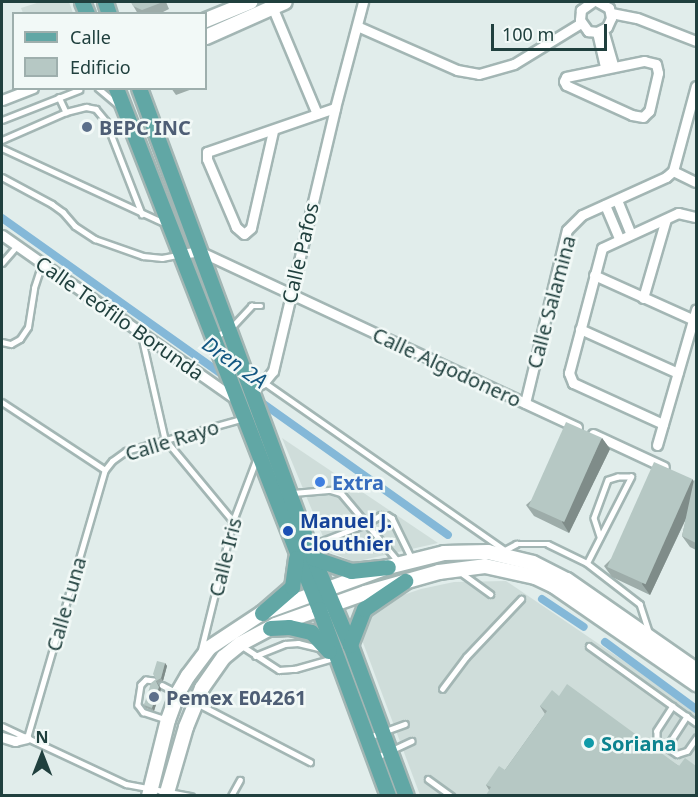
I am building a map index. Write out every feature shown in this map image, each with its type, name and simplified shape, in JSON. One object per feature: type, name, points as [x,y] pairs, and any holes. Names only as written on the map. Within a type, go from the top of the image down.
[{"type":"main road","points":[[207,20],[250,2]]},
{"type":"main road","points":[[207,37],[276,3]]},
{"type":"main road","points":[[117,90],[258,455],[282,495],[306,552],[323,600],[334,659],[388,795]]},
{"type":"main road","points":[[143,91],[199,251],[229,330],[256,389],[273,447],[282,495]]},
{"type":"main road","points":[[306,552],[351,570],[401,564],[444,554],[501,552],[533,562],[551,571],[696,670]]},
{"type":"main road","points":[[150,792],[168,720],[178,693],[198,662],[221,639],[262,613],[292,587],[306,552]]},
{"type":"main road","points":[[166,793],[195,703],[211,672],[240,644],[323,600],[401,564]]},
{"type":"main road","points":[[262,613],[455,569],[485,566],[519,572],[554,586],[696,684]]},
{"type":"main road","points":[[350,645],[364,609],[405,581]]},
{"type":"main road","points":[[323,600],[350,645],[406,795]]},
{"type":"main road","points":[[270,628],[289,627],[311,632],[334,659]]},
{"type":"street","name":"Calle Pafos","points":[[256,389],[273,371],[335,108],[363,2]]},
{"type":"street","points":[[592,2],[581,10],[581,23],[588,31],[600,31],[610,23],[611,13]]},
{"type":"street","points":[[600,2],[611,13],[637,18],[696,41]]},
{"type":"street","points":[[276,3],[317,114]]},
{"type":"street","points":[[357,26],[457,70],[479,74],[514,64],[581,23]]},
{"type":"street","points":[[600,31],[609,67]]},
{"type":"street","points":[[644,61],[656,64],[658,73],[647,114],[643,117],[632,115],[567,86],[564,81],[566,76],[609,67],[644,61]]},
{"type":"street","points":[[696,86],[673,171],[696,182]]},
{"type":"street","points":[[2,100],[28,90]]},
{"type":"street","points":[[273,130],[248,233],[244,234],[236,226],[207,159],[207,152],[213,148],[335,108]]},
{"type":"street","name":"Calle Salamina","points":[[525,403],[563,240],[575,220],[666,177],[673,171]]},
{"type":"street","points":[[617,200],[630,233]]},
{"type":"street","points":[[605,205],[619,238]]},
{"type":"street","points":[[663,424],[573,383],[568,373],[602,248],[630,233],[682,212],[696,217]]},
{"type":"street","points":[[643,298],[666,219]]},
{"type":"street","name":"Calle Teófilo Borunda","points":[[2,235],[238,401]]},
{"type":"street","points":[[181,254],[199,251]]},
{"type":"street","name":"Calle Algodonero","points":[[199,251],[675,472]]},
{"type":"street","points":[[594,275],[643,298],[695,315],[657,445]]},
{"type":"street","points":[[580,329],[678,372]]},
{"type":"street","points":[[2,737],[15,741],[27,738]]},
{"type":"lane","points":[[2,120],[79,90]]},
{"type":"lane","points":[[100,90],[106,97],[123,107]]},
{"type":"lane","points":[[59,97],[66,112]]},
{"type":"lane","points":[[2,140],[66,112],[91,107],[104,116],[142,214]]},
{"type":"lane","points":[[2,148],[170,225]]},
{"type":"lane","points":[[2,177],[52,204],[82,232],[94,239],[143,256],[162,258],[181,254]]},
{"type":"lane","points":[[2,263],[17,246]]},
{"type":"lane","points":[[2,342],[11,344],[20,339],[28,327],[42,263]]},
{"type":"lane","points":[[213,337],[229,330],[251,306],[261,306]]},
{"type":"lane","points":[[141,333],[165,440],[233,521]]},
{"type":"lane","points":[[256,389],[501,552]]},
{"type":"lane","points":[[2,402],[105,470]]},
{"type":"lane","name":"Calle Rayo","points":[[105,470],[118,454],[244,418]]},
{"type":"lane","points":[[258,455],[273,447]]},
{"type":"lane","name":"Calle Iris","points":[[198,662],[233,521],[249,473],[258,455]]},
{"type":"lane","name":"Calle Luna","points":[[27,738],[105,470]]},
{"type":"lane","points":[[587,563],[632,477],[608,480],[594,519],[600,537]]},
{"type":"lane","points":[[282,495],[331,490],[340,493],[401,564]]},
{"type":"lane","points":[[306,552],[381,515],[392,518],[401,564]]},
{"type":"lane","points":[[485,566],[501,552],[516,544],[548,544],[587,563],[640,604],[650,637],[650,651]]},
{"type":"lane","points":[[455,569],[491,594]]},
{"type":"lane","points":[[442,689],[466,657],[521,599]]},
{"type":"lane","points":[[255,656],[277,646],[292,643],[334,659]]},
{"type":"lane","points":[[240,644],[279,670],[288,671],[334,659]]},
{"type":"lane","points":[[589,646],[696,723]]},
{"type":"lane","points":[[154,681],[146,680],[141,685],[138,705],[143,712],[168,720]]},
{"type":"lane","points":[[162,685],[309,762]]},
{"type":"lane","points":[[673,706],[656,735],[657,741],[673,753],[682,754],[696,738]]},
{"type":"lane","points":[[666,748],[687,716]]},
{"type":"lane","points":[[367,738],[405,724]]},
{"type":"lane","points":[[2,726],[126,784],[150,792],[191,795]]},
{"type":"lane","points":[[374,758],[412,741]]},
{"type":"lane","points":[[428,779],[451,795]]},
{"type":"lane","points":[[231,795],[240,780]]},
{"type":"shaded area","points":[[40,2],[69,2],[73,12],[23,12],[21,8]]},
{"type":"shaded area","points":[[282,438],[438,543],[354,562],[329,551]]},
{"type":"shaded area","points":[[506,581],[696,710],[696,795],[420,795],[359,632],[364,617],[388,600],[421,589],[454,582]]},
{"type":"building","points":[[131,2],[163,2],[142,10],[133,6]]},
{"type":"building","points":[[566,422],[602,438],[564,522],[529,506]]},
{"type":"building","points":[[654,462],[692,479],[646,584],[607,567]]},
{"type":"building","points":[[694,480],[696,481],[696,543],[682,536]]},
{"type":"building","name":"Pemex E04261","points":[[157,661],[165,663],[161,678],[156,681],[159,687],[152,708],[144,705],[151,683],[156,679],[153,674]]},
{"type":"building","name":"Soriana","points":[[567,684],[679,766],[685,758],[696,766],[696,795],[486,795],[491,787],[486,785],[499,766],[505,770],[547,711],[540,706],[552,690],[559,696]]},
{"type":"waterway","name":"Dren 2A","points":[[2,218],[448,535]]},
{"type":"waterway","name":"Dren 2A","points":[[542,599],[584,627]]},
{"type":"waterway","name":"Dren 2A","points":[[605,642],[696,709]]},
{"type":"place","name":"BEPC INC","points":[[87,127]]},
{"type":"place","name":"Extra","points":[[320,482]]},
{"type":"place","name":"Manuel J. Clouthier","points":[[288,531]]},
{"type":"place","name":"Pemex E04261","points":[[154,697]]},
{"type":"place","name":"Soriana","points":[[589,743]]}]
